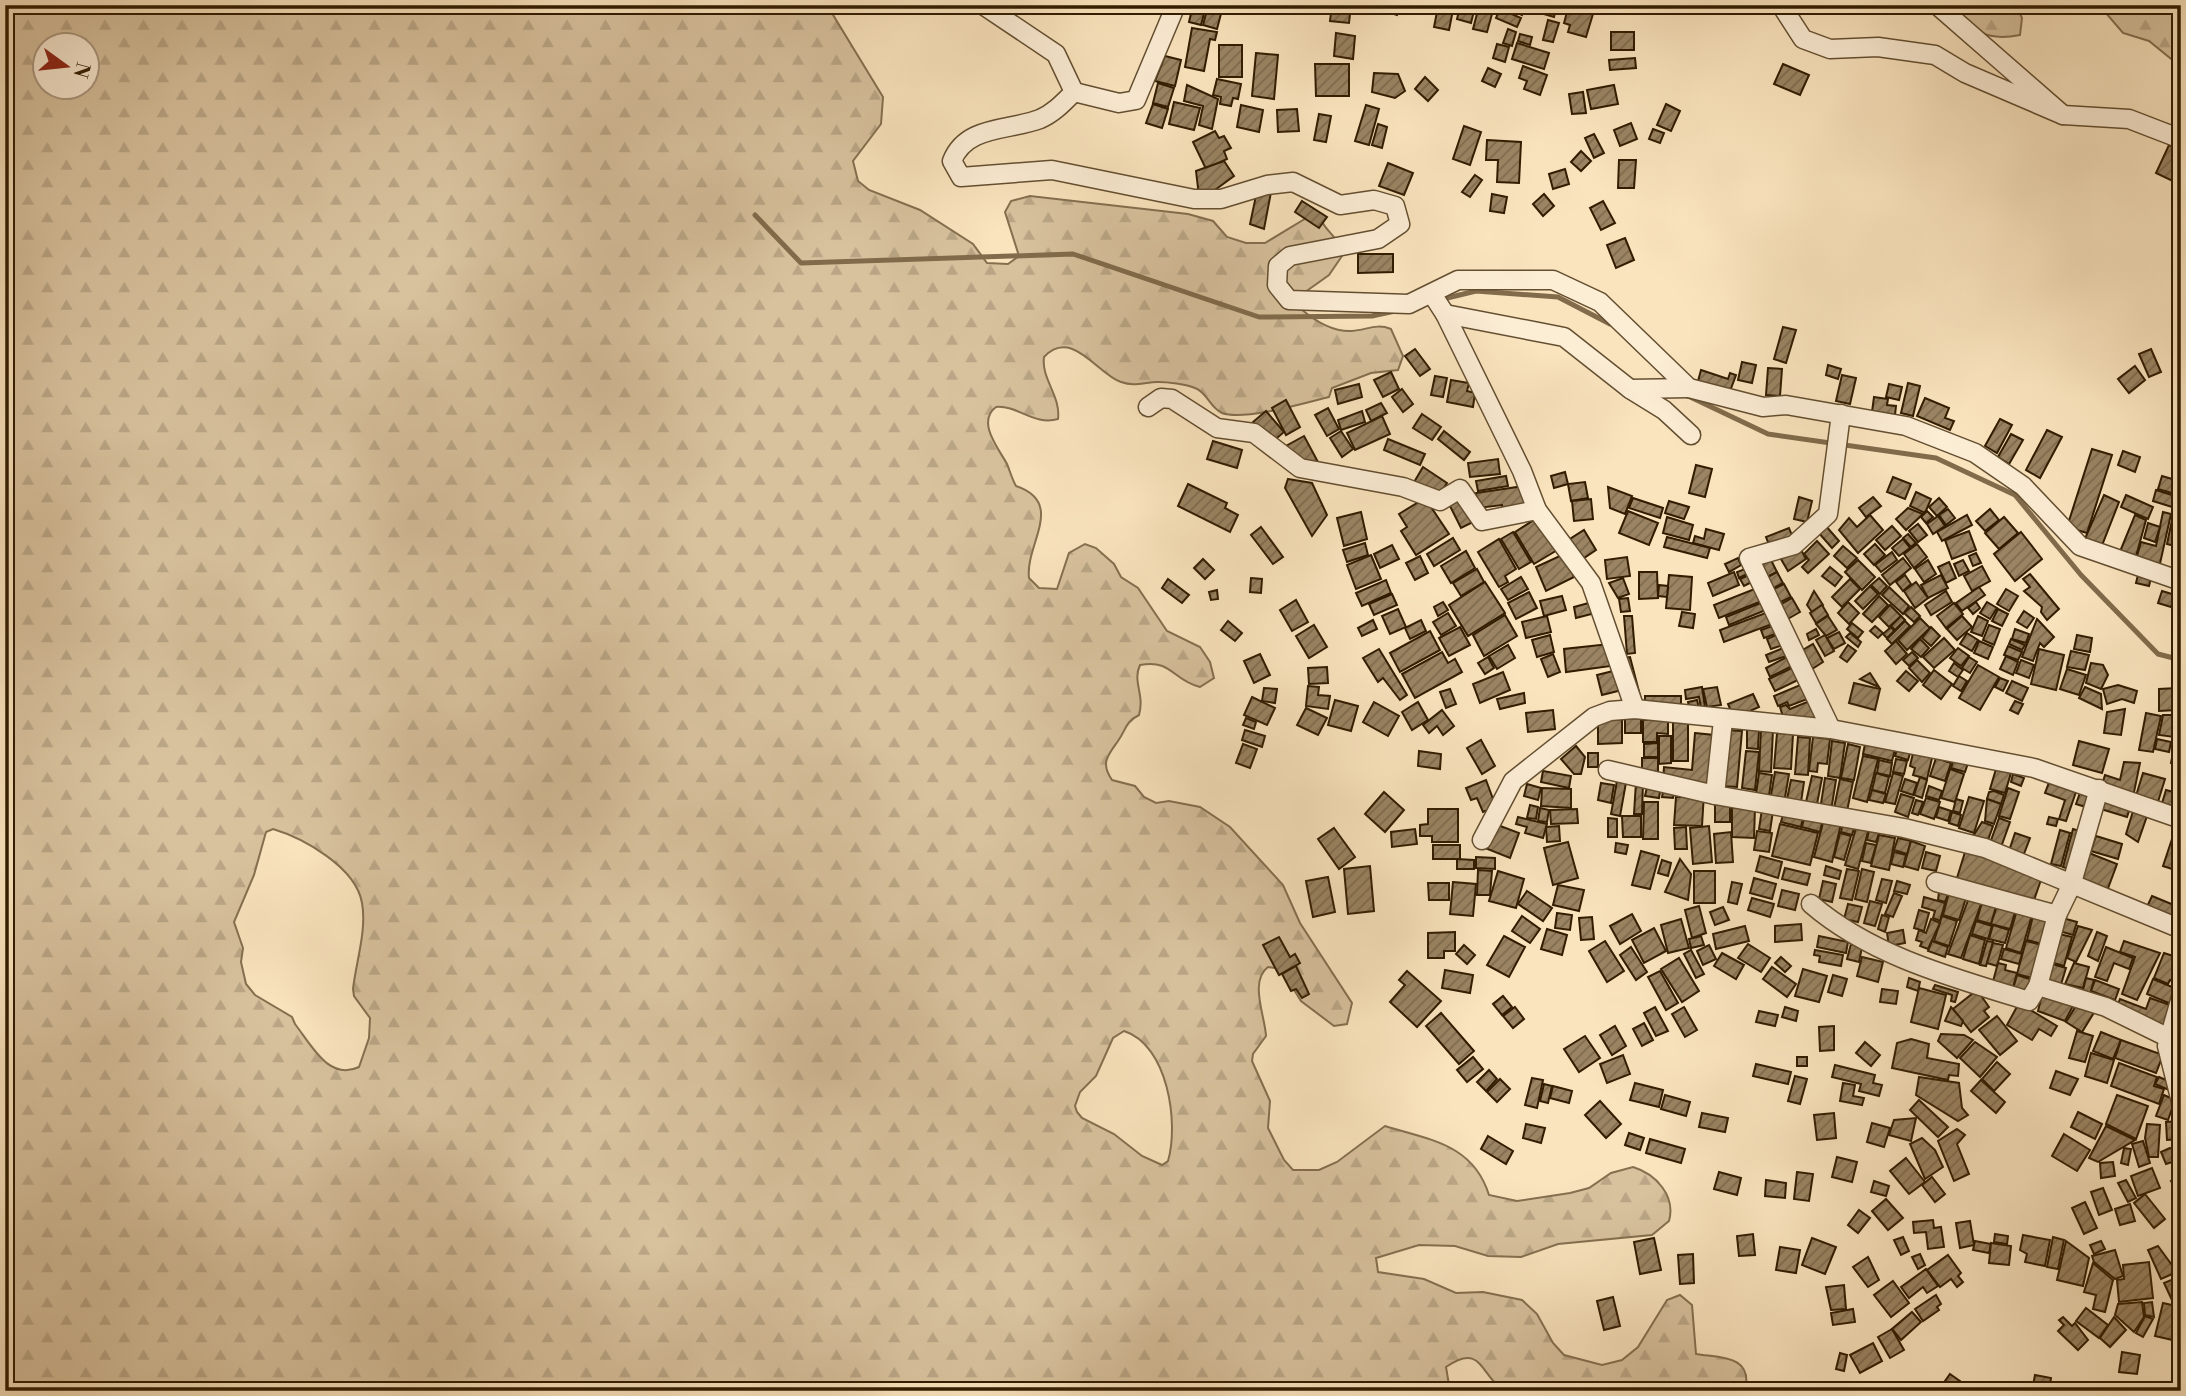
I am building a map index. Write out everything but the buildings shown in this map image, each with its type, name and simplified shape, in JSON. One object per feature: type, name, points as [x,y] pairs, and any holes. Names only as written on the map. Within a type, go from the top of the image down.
[{"type":"street","points":[[983,5],[1056,54],[1074,92]]},
{"type":"street","points":[[1074,92],[1119,103],[1136,100],[1176,5]]},
{"type":"street","points":[[1781,5],[1803,39],[1830,49],[1878,47],[1935,55],[1965,74],[2063,115],[2129,119],[2181,139]]},
{"type":"street","points":[[1937,5],[2063,115]]},
{"type":"street","points":[[1074,92],[1058,108],[1039,119],[975,136],[958,146],[952,161],[961,177],[1052,170],[1194,199],[1221,199],[1267,185],[1293,182],[1340,205],[1374,200],[1395,206],[1400,225],[1378,239],[1290,256],[1278,266],[1277,285],[1289,300],[1409,304],[1458,280],[1553,280],[1600,302],[1689,388]]},
{"type":"street","points":[[1432,294],[1445,314],[1522,471],[1537,510],[1591,583],[1635,709]]},
{"type":"street","points":[[1445,314],[1564,337],[1630,389],[1664,410],[1692,435]]},
{"type":"street","points":[[1630,389],[1689,388],[1763,407],[1786,405],[1906,426],[1975,453],[2023,486],[2080,546],[2181,581]]},
{"type":"street","points":[[1148,407],[1161,398],[1172,399],[1217,428],[1254,433],[1300,468],[1403,487],[1440,501],[1460,489],[1482,521],[1537,510]]},
{"type":"street","points":[[1831,729],[1749,558],[1794,545],[1828,514],[1841,414]]},
{"type":"street","points":[[1482,840],[1514,781],[1594,717],[1610,711],[1635,709],[1831,729],[2034,768],[2181,819]]},
{"type":"street","points":[[1715,795],[1723,720]]},
{"type":"street","points":[[1608,770],[1715,795],[1904,828],[1985,848],[2045,870],[2071,886],[2181,929]]},
{"type":"street","points":[[1811,904],[1836,925],[1892,954],[2029,1001],[2038,985],[2057,915],[2071,886],[2099,789]]},
{"type":"street","points":[[1936,882],[2057,915]]},
{"type":"street","points":[[2038,985],[2106,1007],[2174,1037]]},
{"type":"street","points":[[2181,997],[2174,1037],[2181,1102]]},
{"type":"green space","points":[[5,5],[827,5],[883,97],[881,124],[853,161],[858,181],[869,190],[920,210],[973,244],[987,263],[1008,264],[1019,256],[1005,212],[1011,201],[1030,196],[1188,214],[1213,221],[1227,237],[1246,243],[1265,243],[1308,217],[1321,220],[1340,246],[1342,256],[1329,275],[1301,295],[1301,309],[1338,330],[1352,331],[1372,327],[1391,329],[1403,356],[1398,370],[1371,373],[1332,388],[1329,397],[1275,410],[1232,415],[1218,411],[1199,390],[1182,384],[1121,382],[1075,350],[1065,347],[1054,349],[1044,357],[1045,373],[1057,403],[1058,419],[1041,420],[1012,409],[996,407],[988,420],[991,436],[1016,486],[1031,493],[1039,503],[1040,526],[1029,565],[1029,578],[1039,588],[1057,589],[1069,553],[1085,544],[1096,548],[1114,564],[1121,577],[1138,588],[1167,631],[1200,647],[1210,662],[1214,678],[1200,687],[1183,680],[1166,667],[1140,665],[1137,677],[1141,701],[1139,715],[1128,723],[1111,751],[1106,764],[1108,774],[1112,780],[1135,786],[1144,797],[1156,803],[1169,801],[1200,807],[1230,827],[1283,885],[1300,923],[1352,1003],[1347,1024],[1334,1026],[1301,1001],[1281,969],[1268,967],[1262,973],[1259,990],[1266,1036],[1253,1054],[1252,1061],[1270,1101],[1268,1128],[1284,1160],[1293,1170],[1319,1170],[1337,1162],[1385,1126],[1433,1141],[1461,1154],[1482,1178],[1489,1195],[1517,1201],[1570,1193],[1589,1188],[1611,1173],[1633,1167],[1641,1170],[1662,1187],[1670,1203],[1669,1221],[1652,1235],[1558,1244],[1521,1257],[1488,1256],[1455,1246],[1419,1245],[1376,1258],[1378,1272],[1424,1279],[1456,1293],[1483,1292],[1522,1300],[1537,1314],[1553,1343],[1564,1355],[1602,1365],[1622,1360],[1638,1347],[1667,1300],[1680,1295],[1692,1305],[1696,1354],[1732,1360],[1744,1370],[1746,1379],[1745,1391],[1504,1391],[1480,1364],[1467,1358],[1446,1367],[1450,1391],[5,1391]],"holes":[[[273,829],[299,839],[326,856],[339,866],[358,890],[363,924],[353,989],[354,996],[370,1018],[369,1038],[359,1067],[348,1070],[330,1065],[315,1051],[292,1017],[255,995],[246,984],[241,962],[243,948],[234,922],[254,875],[266,832]],[[1124,1031],[1139,1039],[1151,1052],[1167,1087],[1171,1107],[1171,1145],[1168,1161],[1162,1165],[1142,1156],[1114,1134],[1082,1118],[1075,1106],[1080,1092],[1096,1076],[1113,1038]]]},
{"type":"green space","points":[[1953,5],[2016,5],[2022,18],[2020,35],[1997,37],[1981,32]]},
{"type":"green space","points":[[2099,5],[2181,5],[2181,67],[2149,41],[2123,33]]},
{"type":"waterway","points":[[755,215],[801,263],[1073,254],[1259,317],[1372,316],[1395,311]]},
{"type":"waterway","points":[[1439,300],[1476,291],[1558,297],[1610,324]]},
{"type":"waterway","points":[[1686,395],[1768,434],[1936,458],[2015,495],[2081,575],[2158,654],[2181,660]]}]
